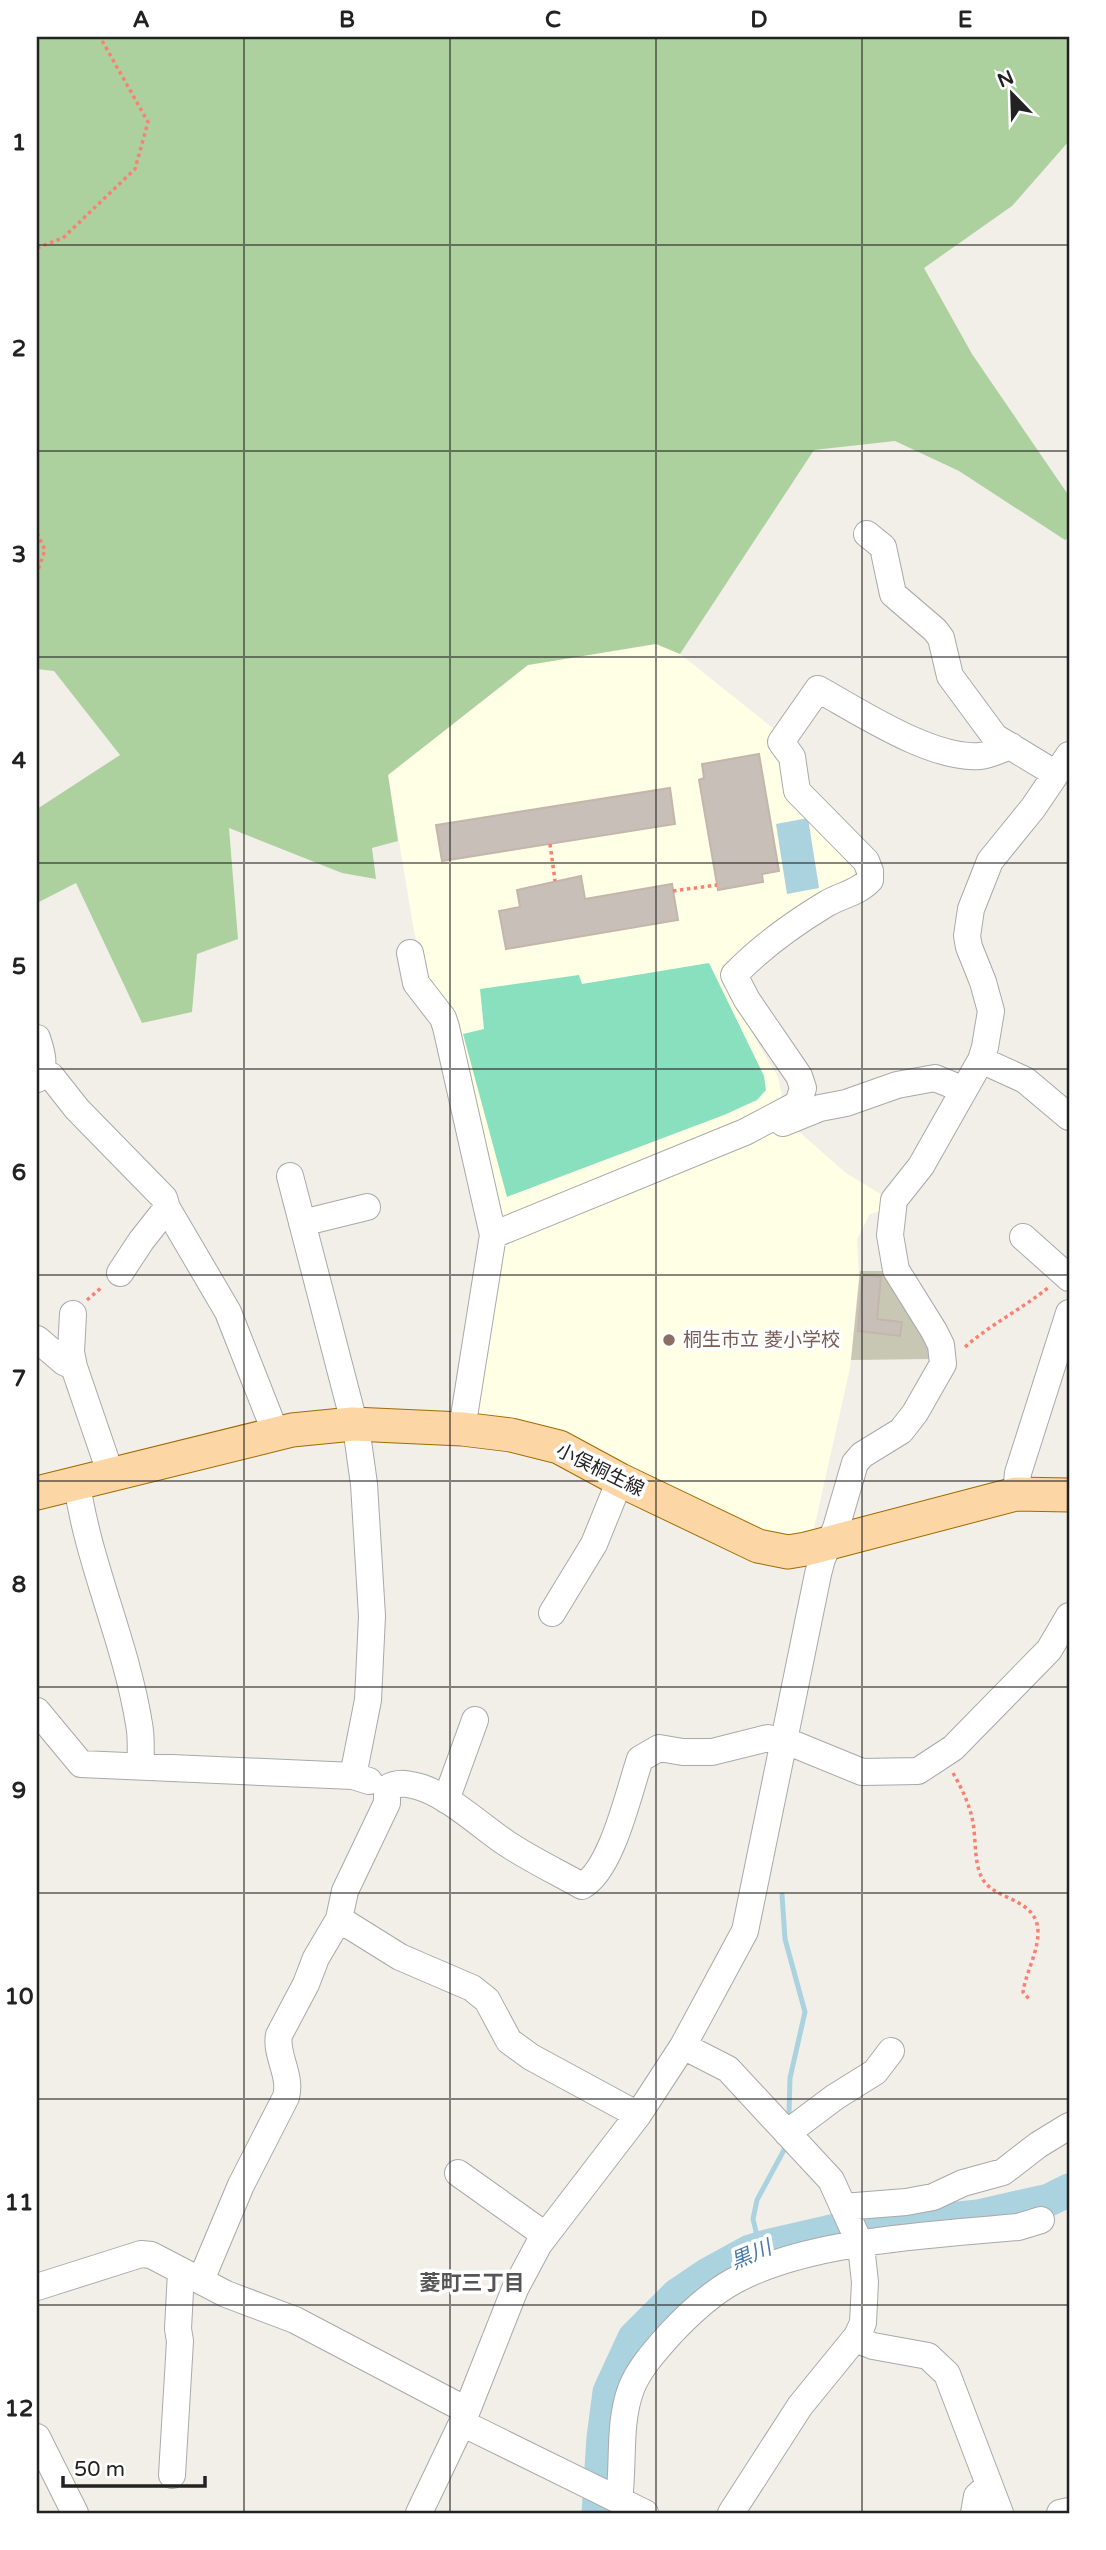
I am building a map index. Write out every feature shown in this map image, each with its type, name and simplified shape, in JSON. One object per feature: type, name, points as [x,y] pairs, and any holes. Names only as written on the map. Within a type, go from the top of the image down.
[{"type":"main road","name":"小俣桐生線","points":[[37,1493],[276,1434],[354,1424],[462,1429],[511,1435],[559,1447],[620,1480],[758,1546],[788,1552],[1016,1494],[1069,1495]]},
{"type":"street","points":[[419,2513],[464,2417],[514,2289],[545,2235],[638,2115],[683,2046],[745,1931],[818,1574],[822,1559],[831,1543],[855,1463],[862,1455],[901,1431],[935,1381],[943,1359],[941,1345],[934,1331],[893,1261],[890,1225],[894,1200],[921,1166],[981,1060],[990,1011],[967,936],[971,909],[990,860],[1064,768],[995,737],[950,676],[941,638],[893,594],[883,547],[867,534]]},
{"type":"street","points":[[493,1236],[745,1132],[798,1104],[803,1088],[799,1076],[747,1000],[734,975],[795,922],[862,888],[870,880],[866,861],[797,791],[792,757],[781,742],[818,689],[919,743],[939,749],[982,756],[1011,746]]},
{"type":"street","points":[[410,953],[416,983],[443,1018],[446,1027],[493,1236],[462,1429]]},
{"type":"street","points":[[37,1038],[42,1053],[39,1073],[51,1076],[77,1109],[164,1198],[167,1208],[228,1312],[276,1434]]},
{"type":"street","points":[[981,1060],[1025,1080],[1069,1117]]},
{"type":"street","points":[[745,1132],[776,1126],[820,1108],[846,1103],[897,1085],[935,1078],[964,1090]]},
{"type":"street","points":[[290,1176],[354,1424],[363,1484],[372,1616],[368,1700],[353,1776]]},
{"type":"street","points":[[302,1223],[367,1207]]},
{"type":"street","points":[[120,1273],[167,1208]]},
{"type":"street","points":[[1023,1237],[1067,1277]]},
{"type":"street","points":[[1016,1494],[1018,1473],[1069,1313]]},
{"type":"street","points":[[73,1314],[71,1352],[74,1367],[111,1475]]},
{"type":"street","points":[[37,1339],[74,1367]]},
{"type":"street","points":[[552,1613],[594,1544],[620,1480]]},
{"type":"street","points":[[77,1484],[105,1595],[126,1661],[140,1727],[141,1767]]},
{"type":"street","points":[[387,1788],[395,1783],[404,1783],[425,1789],[446,1800],[508,1844],[582,1886],[588,1884],[608,1854],[640,1759],[659,1748],[683,1752],[712,1752],[768,1738],[783,1741],[862,1772],[918,1771],[944,1756],[1049,1650],[1069,1616]]},
{"type":"street","points":[[37,1711],[81,1764],[353,1776],[387,1788]]},
{"type":"street","points":[[446,1800],[475,1720]]},
{"type":"street","points":[[172,2475],[180,2341],[178,2329],[191,2276],[242,2185],[286,2096],[288,2088],[277,2043],[279,2035],[306,1984],[316,1958],[340,1919],[345,1891],[387,1803],[387,1788]]},
{"type":"street","points":[[340,1919],[400,1957],[472,1988],[487,2000],[509,2041],[531,2057],[638,2115]]},
{"type":"street","points":[[683,2046],[728,2069],[831,2180],[860,2242],[865,2282],[863,2323],[857,2336],[800,2406],[731,2513]]},
{"type":"street","points":[[788,2133],[835,2096],[875,2072],[891,2051]]},
{"type":"street","points":[[844,2209],[933,2197],[963,2183],[1003,2172],[1038,2145],[1069,2126]]},
{"type":"street","points":[[458,2173],[545,2235]]},
{"type":"street","points":[[616,2498],[630,2392],[637,2375],[666,2338],[708,2299],[730,2283],[782,2261],[860,2242],[1018,2227],[1041,2220]]},
{"type":"street","points":[[37,2287],[141,2254],[151,2255],[226,2294],[295,2320],[464,2417],[645,2513]]},
{"type":"street","points":[[857,2336],[873,2346],[928,2356],[939,2365],[954,2387],[1000,2513]]},
{"type":"street","points":[[37,2437],[75,2513]]},
{"type":"street","points":[[974,2513],[977,2496],[989,2485]]},
{"type":"street","points":[[1060,2513],[1069,2511]]},
{"type":"path","points":[[37,248],[63,238],[135,169],[148,122],[100,37]]},
{"type":"path","points":[[37,533],[45,550],[37,573]]},
{"type":"path","points":[[550,844],[555,881]]},
{"type":"path","points":[[673,891],[717,885]]},
{"type":"path","points":[[73,1314],[120,1273]]},
{"type":"path","points":[[943,1359],[954,1355],[983,1331],[1067,1277]]},
{"type":"path","points":[[944,1756],[970,1808],[981,1876],[989,1888],[1020,1904],[1032,1914],[1036,1922],[1037,1946],[1024,1992],[1029,1999]]},
{"type":"shaded area","points":[[657,643],[680,654],[774,729],[766,740],[783,757],[854,859],[855,882],[721,966],[757,1042],[778,1077],[782,1097],[765,1115],[501,1220],[414,931],[388,775],[528,665]]},
{"type":"shaded area","name":"桐生市立 菱小学校","points":[[790,1124],[846,1173],[887,1198],[883,1210],[870,1214],[857,1239],[859,1276],[850,1368],[813,1533],[789,1539],[766,1534],[476,1415],[501,1249],[507,1241]]},
{"type":"shaded area","points":[[860,1271],[887,1271],[926,1328],[931,1359],[851,1360]]},
{"type":"green space","points":[[37,37],[1069,37],[1069,141],[1012,206],[924,268],[972,354],[1069,496],[1069,537],[1065,540],[959,471],[895,441],[814,450],[680,654],[656,644],[528,665],[388,775],[398,841],[372,848],[376,879],[342,873],[229,828],[238,939],[197,954],[192,1012],[142,1023],[76,883],[37,903],[37,809],[120,755],[54,671],[37,669]]},
{"type":"green space","points":[[709,963],[764,1076],[766,1090],[757,1100],[724,1115],[507,1197],[463,1034],[484,1029],[480,989],[579,975],[582,984]]},
{"type":"water","points":[[808,818],[819,888],[787,894],[776,824]]},
{"type":"building","points":[[759,754],[779,871],[762,874],[763,882],[718,890],[699,780],[704,778],[702,764]]},
{"type":"building","points":[[670,788],[675,824],[442,861],[436,825]]},
{"type":"building","points":[[581,876],[585,899],[672,884],[678,920],[506,949],[499,911],[520,907],[517,890]]},
{"type":"building","points":[[863,1275],[881,1277],[877,1319],[902,1322],[900,1336],[858,1331]]},
{"type":"waterway","points":[[782,1895],[785,1939],[805,2012],[790,2078],[789,2113]]},
{"type":"waterway","points":[[760,2248],[753,2219],[757,2200],[784,2150]]},
{"type":"waterway","name":"黒川","points":[[598,2513],[609,2392],[634,2338],[677,2295],[750,2251],[770,2245],[831,2231],[978,2216],[1049,2200],[1069,2190]]},
{"type":"place","name":"桐生市立 菱小学校","points":[[669,1340]]},
{"type":"district","name":"菱町三丁目","points":[[472,2283]]}]
